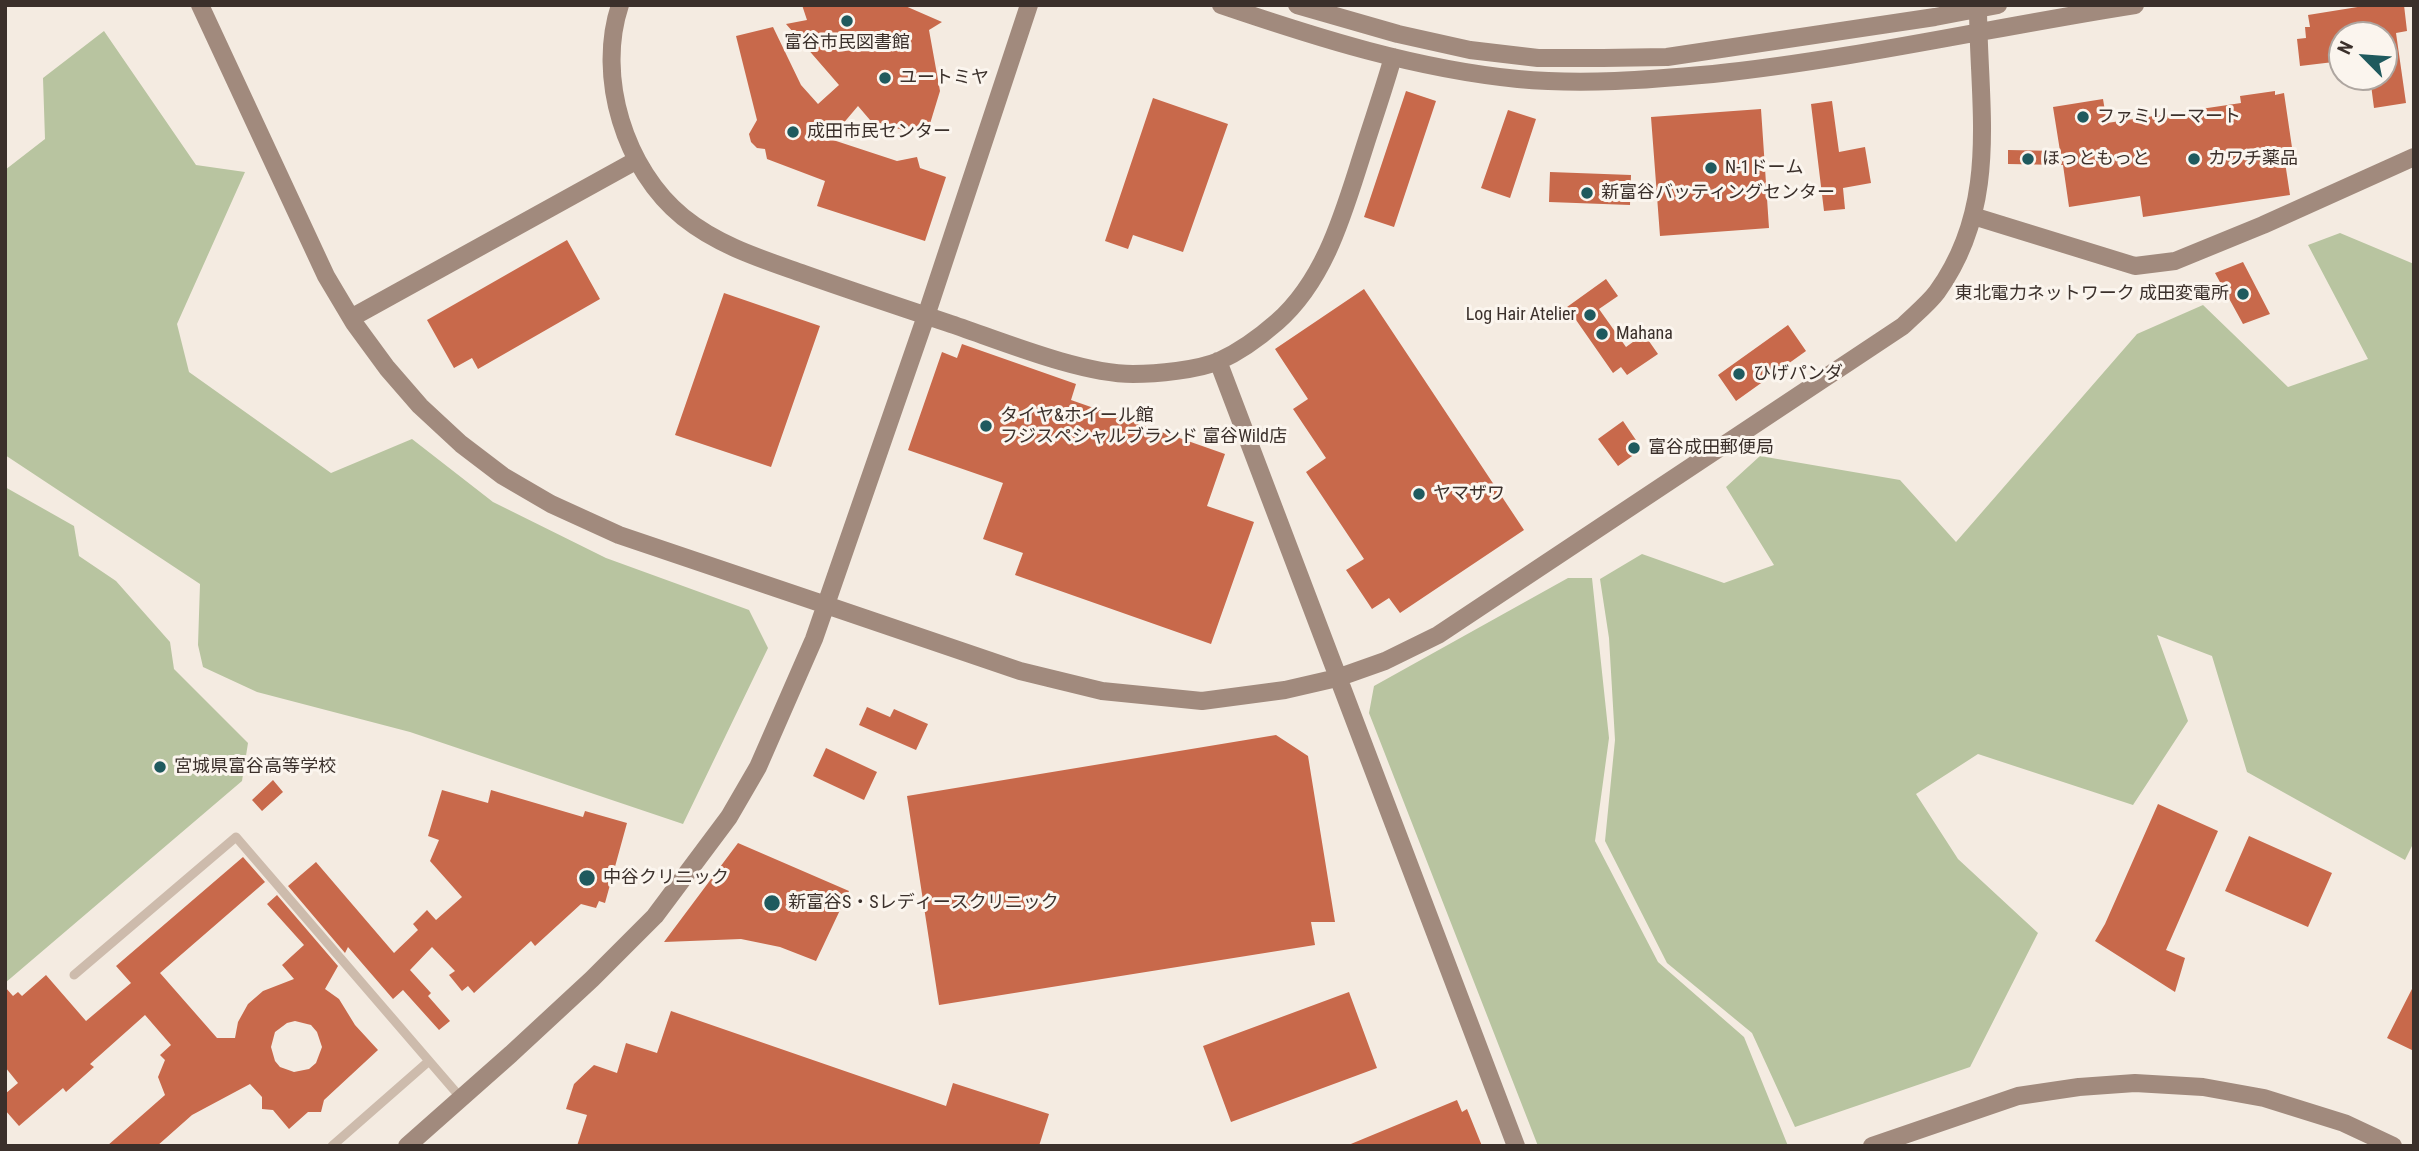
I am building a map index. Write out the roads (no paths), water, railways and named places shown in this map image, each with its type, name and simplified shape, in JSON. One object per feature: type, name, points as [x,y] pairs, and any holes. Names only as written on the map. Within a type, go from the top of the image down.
[{"type":"street","points":[[200,5],[326,276],[351,318],[419,406],[461,444],[503,476],[551,504],[619,535],[1020,671],[1102,691],[1202,701],[1285,690],[1337,678],[1385,661],[1438,635],[1903,326],[1936,293],[1959,256],[1980,191],[1982,147],[1978,7]]},
{"type":"street","points":[[620,5],[613,33],[613,80],[617,105],[637,160],[661,195],[682,216],[731,247],[926,316],[1046,355],[1110,372],[1151,373],[1218,362],[1278,321],[1306,289],[1326,255],[1394,57]]},
{"type":"street","points":[[407,1146],[582,989],[655,916],[729,817],[758,767],[786,708],[826,605],[926,316],[1029,5]]},
{"type":"street","points":[[1221,5],[1355,48],[1394,57],[1469,73],[1584,83],[1641,81],[1776,67],[2134,5]]},
{"type":"street","points":[[1297,5],[1398,34],[1470,50],[1538,58],[1667,57],[1935,18],[1998,5]]},
{"type":"street","points":[[1973,216],[2135,266],[2175,261],[2263,225],[2414,157]]},
{"type":"street","points":[[351,318],[637,160]]},
{"type":"street","points":[[1218,362],[1516,1146]]},
{"type":"street","points":[[1871,1146],[2018,1096],[2079,1087],[2135,1083],[2203,1087],[2264,1098],[2344,1123],[2393,1146]]},
{"type":"lane","points":[[74,975],[236,837],[461,1098]]},
{"type":"lane","points":[[332,1146],[429,1061]]},
{"type":"place","name":"富谷市民図書館","points":[[847,21]]},
{"type":"place","name":"ユートミヤ","points":[[885,78]]},
{"type":"place","name":"ファミリーマート","points":[[2083,117]]},
{"type":"place","name":"成田市民センター","points":[[793,132]]},
{"type":"place","name":"ほっともっと","points":[[2028,159]]},
{"type":"place","name":"カワチ薬品","points":[[2194,159]]},
{"type":"place","name":"N-1ドーム","points":[[1711,168]]},
{"type":"place","name":"新富谷バッティングセンター","points":[[1587,193]]},
{"type":"place","name":"東北電力ネットワーク 成田変電所","points":[[2243,294]]},
{"type":"place","name":"Log Hair Atelier","points":[[1590,315]]},
{"type":"place","name":"Mahana","points":[[1602,334]]},
{"type":"place","name":"ひげパンダ","points":[[1739,374]]},
{"type":"place","name":"タイヤ&ホイール館 フジスペシャルブランド 富谷Wild店","points":[[986,426]]},
{"type":"place","name":"富谷成田郵便局","points":[[1634,448]]},
{"type":"place","name":"ヤマザワ","points":[[1419,494]]},
{"type":"place","name":"宮城県富谷高等学校","points":[[160,767]]},
{"type":"place","name":"中谷クリニック","points":[[587,878]]},
{"type":"place","name":"新富谷S・Sレディースクリニック","points":[[772,903]]}]
